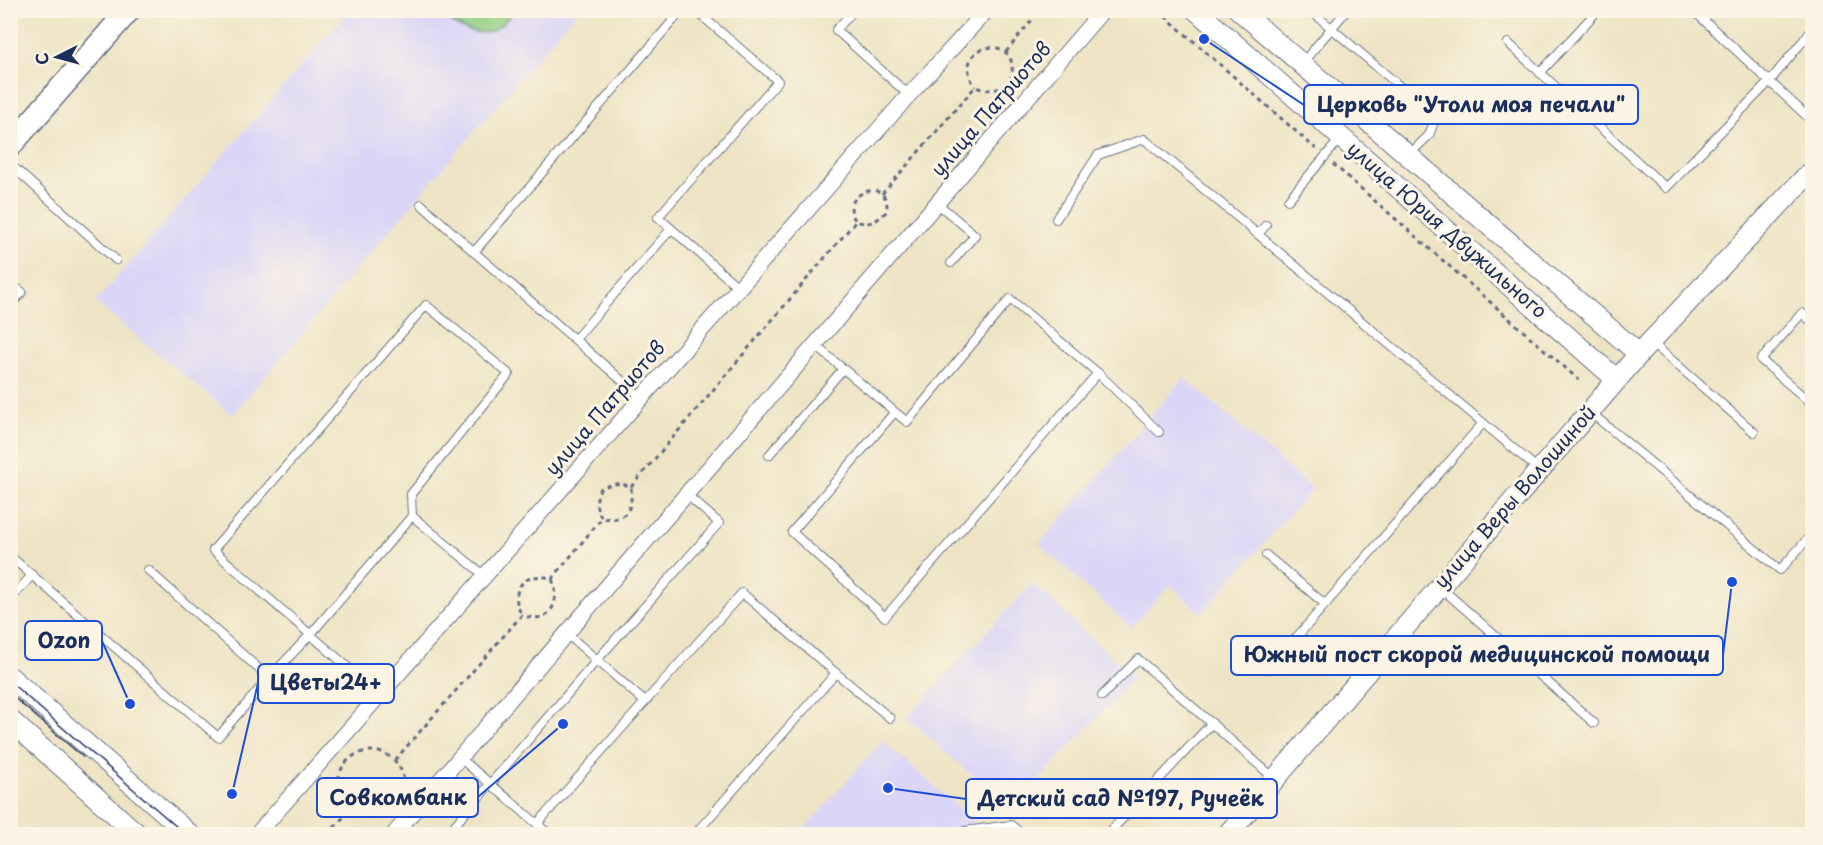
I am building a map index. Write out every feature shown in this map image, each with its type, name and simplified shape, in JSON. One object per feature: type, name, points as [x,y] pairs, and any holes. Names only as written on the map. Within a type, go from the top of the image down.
[{"type":"main road","points":[[10,146],[19,121],[129,10]]},
{"type":"street","name":"улица Патриотов","points":[[257,834],[909,95],[987,10]]},
{"type":"street","name":"улица Патриотов","points":[[394,834],[1103,10]]},
{"type":"street","name":"улица Юрия Двужильного","points":[[1197,10],[1616,379]]},
{"type":"street","name":"улица Юрия Двужильного","points":[[1239,10],[1461,202],[1644,347]]},
{"type":"street","name":"улица Веры Волошиной","points":[[1228,834],[1644,347],[1812,170]]},
{"type":"street","points":[[1440,224],[1461,202]]},
{"type":"street","points":[[10,677],[189,834]]},
{"type":"street","points":[[10,720],[137,834]]},
{"type":"lane","points":[[474,252],[682,10]]},
{"type":"lane","points":[[695,10],[778,81],[658,217],[739,288]]},
{"type":"lane","points":[[854,10],[836,30],[909,95]]},
{"type":"lane","points":[[1310,10],[1430,112],[1434,122],[1429,135],[1408,156]]},
{"type":"lane","points":[[1302,63],[1347,10]]},
{"type":"lane","points":[[1540,73],[1598,10]]},
{"type":"lane","points":[[1693,10],[1812,121]]},
{"type":"lane","points":[[1508,43],[1666,188],[1769,82],[1812,30]]},
{"type":"lane","points":[[1288,200],[1341,138]]},
{"type":"lane","points":[[1056,219],[1098,155],[1144,139],[1539,470]]},
{"type":"lane","points":[[10,164],[116,260]]},
{"type":"lane","points":[[421,204],[642,398]]},
{"type":"lane","points":[[938,204],[975,235],[951,264]]},
{"type":"lane","points":[[1258,234],[1266,225]]},
{"type":"lane","points":[[575,339],[671,229]]},
{"type":"lane","points":[[10,284],[22,292],[10,306]]},
{"type":"lane","points":[[816,346],[907,422],[1010,299],[1098,373],[1159,432]]},
{"type":"lane","points":[[10,556],[218,737],[310,634],[412,516],[411,494],[509,374],[426,305],[213,550],[310,634],[380,695]]},
{"type":"lane","points":[[1812,322],[1802,313],[1761,360],[1812,405]]},
{"type":"lane","points":[[1644,347],[1754,432]]},
{"type":"lane","points":[[769,455],[843,369]]},
{"type":"lane","points":[[894,413],[792,532],[885,617],[1098,373]]},
{"type":"lane","points":[[1588,411],[1780,570],[1812,534]]},
{"type":"lane","points":[[1269,669],[1483,423]]},
{"type":"lane","points":[[447,834],[719,523],[687,495]]},
{"type":"lane","points":[[412,516],[485,576]]},
{"type":"lane","points":[[1266,555],[1325,604]]},
{"type":"lane","points":[[148,570],[269,678]]},
{"type":"lane","points":[[10,600],[32,575]]},
{"type":"lane","points":[[1439,586],[1594,723]]},
{"type":"lane","points":[[537,824],[742,593],[890,718]]},
{"type":"lane","points":[[567,634],[645,702]]},
{"type":"lane","points":[[1101,696],[1138,659],[1276,780]]},
{"type":"lane","points":[[695,834],[836,673]]},
{"type":"lane","points":[[1108,834],[1212,723]]},
{"type":"lane","points":[[460,758],[549,834]]},
{"type":"lane","points":[[965,831],[1011,825],[1022,834]]},
{"type":"path","points":[[1006,52],[1040,10]]},
{"type":"path","points":[[1158,10],[1579,380]]},
{"type":"path","points":[[993,48],[1006,52],[1013,66],[1011,78],[1005,86],[996,91],[975,87],[969,73],[969,63],[973,54],[993,48]]},
{"type":"path","points":[[882,194],[975,87]]},
{"type":"path","points":[[868,190],[885,196],[888,203],[887,211],[879,219],[870,224],[856,221],[852,217],[850,208],[854,199],[868,190]]},
{"type":"path","points":[[602,518],[620,518],[627,513],[632,503],[632,487],[856,221]]},
{"type":"path","points":[[602,518],[596,509],[596,498],[600,489],[612,483],[622,483],[632,487]]},
{"type":"path","points":[[552,579],[602,518]]},
{"type":"path","points":[[541,575],[552,579],[557,598],[552,610],[543,617],[531,619],[522,615],[516,606],[516,596],[520,585],[530,577],[541,575]]},
{"type":"path","points":[[395,760],[522,615]]},
{"type":"path","points":[[366,751],[387,754],[395,760],[405,780],[400,802],[382,816],[371,818],[360,816],[350,810],[339,791],[338,780],[347,761],[355,754],[366,751]]},
{"type":"path","points":[[328,834],[350,810]]},
{"type":"shaded area","points":[[349,11],[577,11],[232,415],[95,302]]},
{"type":"shaded area","points":[[1184,378],[1312,489],[1201,614],[1170,585],[1131,628],[1039,544]]},
{"type":"shaded area","points":[[1032,583],[1134,678],[1011,810],[907,718]]},
{"type":"shaded area","points":[[882,741],[989,834],[800,834]]},
{"type":"green space","points":[[440,11],[514,11],[495,29],[487,32],[473,32],[461,28]]},
{"type":"tram line","points":[[10,682],[185,834]]},
{"type":"tram line","points":[[10,694],[83,757]]},
{"type":"place","name":"Церковь \"Утоли моя печали\"","points":[[1204,39]]},
{"type":"place","name":"Южный пост скорой медицинской помощи","points":[[1732,582]]},
{"type":"place","name":"Ozon","points":[[130,704]]},
{"type":"place","name":"Совкомбанк","points":[[563,724]]},
{"type":"place","name":"Детский сад №197, Ручеёк","points":[[888,788]]},
{"type":"place","name":"Цветы24+","points":[[232,794]]}]
